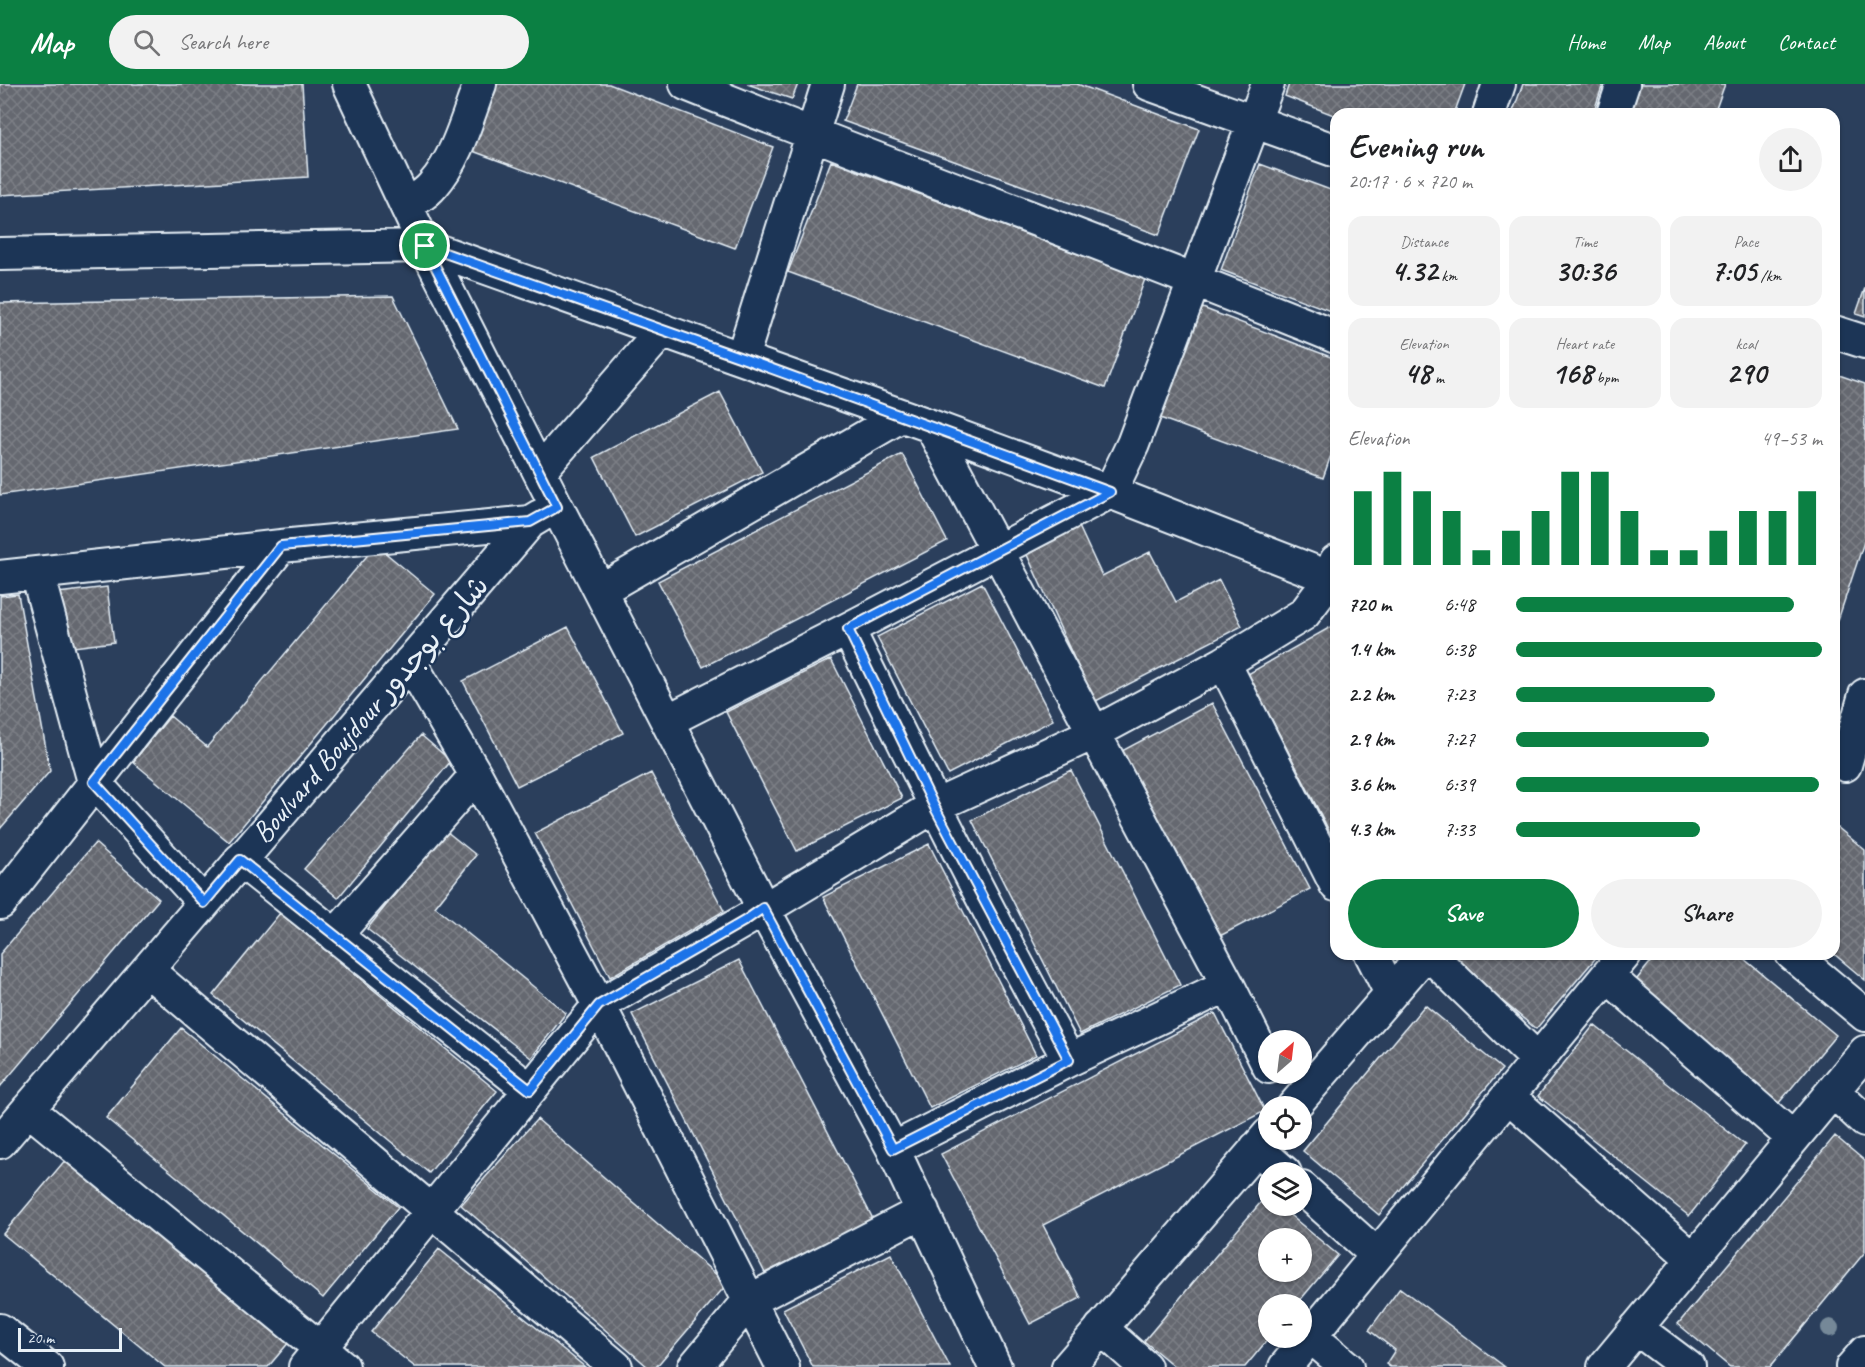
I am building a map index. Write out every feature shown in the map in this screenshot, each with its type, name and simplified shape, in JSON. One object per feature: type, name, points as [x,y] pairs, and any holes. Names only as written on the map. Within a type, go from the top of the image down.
[{"type":"street","points":[[349,84],[425,246],[557,507],[763,908],[893,1149],[995,1367]]},
{"type":"street","points":[[407,206],[434,184],[445,168],[457,146],[480,84]]},
{"type":"street","points":[[686,84],[811,135],[1195,280],[1330,335]]},
{"type":"street","points":[[742,358],[828,84]]},
{"type":"street","points":[[1149,84],[1330,149]]},
{"type":"street","points":[[667,721],[1110,492],[1133,444],[1268,84]]},
{"type":"street","points":[[1491,108],[1499,84]]},
{"type":"street","points":[[1615,108],[1623,84]]},
{"type":"street","points":[[0,254],[425,246],[1330,571]]},
{"type":"street","points":[[540,471],[663,330]]},
{"type":"street","points":[[601,590],[901,416]]},
{"type":"street","points":[[931,426],[1258,1045]]},
{"type":"street","points":[[0,577],[281,546],[530,522],[557,507]]},
{"type":"street","name":"Boulvard Boujdour شارع بوجدور","points":[[0,1142],[530,522]]},
{"type":"street","points":[[0,903],[281,546]]},
{"type":"street","points":[[37,573],[94,782],[204,903]]},
{"type":"street","points":[[28,1109],[322,1361],[432,1211],[599,1005],[746,920],[934,806],[1094,733],[1224,663],[1304,614],[1330,580]]},
{"type":"street","points":[[848,629],[934,806],[1069,1060]]},
{"type":"street","points":[[410,662],[476,775],[599,1005],[783,1367]]},
{"type":"street","points":[[1224,663],[1330,873]]},
{"type":"street","points":[[1848,766],[1865,695]]},
{"type":"street","points":[[335,936],[476,775]]},
{"type":"street","points":[[240,860],[530,1090]]},
{"type":"street","points":[[1374,960],[1391,993]]},
{"type":"street","points":[[1301,1096],[1421,960]]},
{"type":"street","points":[[1433,960],[1538,1060]]},
{"type":"street","points":[[1799,960],[1865,1015]]},
{"type":"street","points":[[1312,1334],[1616,965],[1793,1138]]},
{"type":"street","points":[[147,970],[616,1367]]},
{"type":"street","points":[[893,1149],[1069,1060],[1228,985]]},
{"type":"street","points":[[1604,1367],[1865,1052]]},
{"type":"street","points":[[1833,1090],[1865,1121]]},
{"type":"street","points":[[1508,1096],[1693,1259]]},
{"type":"street","points":[[1068,1367],[1258,1147]]},
{"type":"street","points":[[1312,1197],[1377,1255]]},
{"type":"street","points":[[693,1367],[749,1301],[923,1211]]},
{"type":"street","points":[[1101,1328],[1145,1367]]},
{"type":"street","points":[[1636,1328],[1688,1367]]},
{"type":"street","points":[[0,1330],[47,1367]]},
{"type":"street","points":[[1312,1338],[1347,1367]]},
{"type":"street","points":[[1285,1367],[1300,1348]]},
{"type":"street","points":[[1852,1367],[1865,1352]]},
{"type":"building","points":[[0,84],[302,84],[308,177],[0,195]]},
{"type":"building","points":[[497,84],[609,84],[773,147],[735,248],[470,150]]},
{"type":"building","points":[[747,84],[798,84],[792,99]]},
{"type":"building","points":[[857,84],[1077,84],[1199,129],[1159,235],[843,121]]},
{"type":"building","points":[[1289,84],[1465,84],[1456,108],[1330,108],[1330,114],[1285,96]]},
{"type":"building","points":[[1523,84],[1603,84],[1595,108],[1514,108]]},
{"type":"building","points":[[1630,84],[1725,84],[1716,108],[1621,108]]},
{"type":"building","points":[[831,161],[1145,279],[1105,388],[788,272]]},
{"type":"building","points":[[1260,164],[1330,190],[1330,311],[1221,270]]},
{"type":"building","points":[[1865,288],[1865,317],[1856,314]]},
{"type":"building","points":[[393,296],[458,429],[0,495],[0,303]]},
{"type":"building","points":[[1200,307],[1330,357],[1330,458],[1323,478],[1160,418]]},
{"type":"building","points":[[1840,375],[1865,384],[1865,539],[1840,614]]},
{"type":"building","points":[[720,392],[762,472],[635,537],[594,457]]},
{"type":"building","points":[[902,454],[947,541],[703,667],[658,581]]},
{"type":"building","points":[[1076,520],[1102,576],[1150,552],[1176,602],[1219,580],[1242,626],[1094,702],[1023,546]]},
{"type":"building","points":[[376,545],[435,594],[229,842],[133,762],[170,716],[207,747]]},
{"type":"building","points":[[982,583],[1053,720],[948,774],[877,637]]},
{"type":"building","points":[[107,587],[114,642],[65,648],[58,593]]},
{"type":"building","points":[[18,594],[50,771],[0,829],[0,596]]},
{"type":"building","points":[[568,627],[623,733],[517,786],[463,681]]},
{"type":"building","points":[[1330,627],[1330,832],[1248,674]]},
{"type":"building","points":[[831,659],[902,798],[797,851],[726,712]]},
{"type":"building","points":[[1212,703],[1310,889],[1218,937],[1120,752]]},
{"type":"building","points":[[421,735],[451,761],[338,898],[304,869]]},
{"type":"building","points":[[1071,770],[1180,985],[1080,1034],[972,820]]},
{"type":"building","points":[[651,773],[724,911],[610,977],[535,833]]},
{"type":"building","points":[[1840,829],[1865,850],[1865,980],[1840,959]]},
{"type":"building","points":[[446,831],[476,855],[435,907],[566,1013],[531,1058],[367,929]]},
{"type":"building","points":[[95,843],[159,899],[0,1087],[0,954]]},
{"type":"building","points":[[929,844],[1036,1055],[930,1108],[823,897]]},
{"type":"building","points":[[280,913],[497,1091],[429,1173],[213,995]]},
{"type":"building","points":[[739,960],[873,1219],[765,1273],[632,1014]]},
{"type":"building","points":[[1455,960],[1594,960],[1536,1029]]},
{"type":"building","points":[[1652,960],[1745,960],[1836,1035],[1778,1104],[1633,984]]},
{"type":"building","points":[[1425,1005],[1502,1069],[1379,1215],[1303,1151],[1312,1150],[1312,1140]]},
{"type":"building","points":[[1215,1013],[1258,1097],[1258,1115],[1043,1225],[1081,1298],[1030,1324],[941,1154]]},
{"type":"building","points":[[1594,1025],[1745,1145],[1689,1216],[1538,1096]]},
{"type":"building","points":[[181,1028],[398,1207],[323,1298],[106,1118]]},
{"type":"building","points":[[537,1119],[727,1284],[656,1367],[648,1367],[461,1205]]},
{"type":"building","points":[[1835,1136],[1865,1161],[1865,1252],[1770,1367],[1730,1367],[1678,1324]]},
{"type":"building","points":[[72,1152],[295,1335],[268,1367],[165,1367],[3,1234]]},
{"type":"building","points":[[1258,1206],[1258,1216],[1291,1216],[1305,1228],[1258,1228],[1258,1282],[1312,1282],[1312,1233],[1338,1255],[1305,1294],[1258,1294],[1258,1348],[1261,1348],[1245,1367],[1175,1367],[1144,1341]]},
{"type":"building","points":[[439,1249],[585,1367],[415,1367],[371,1332]]},
{"type":"building","points":[[891,1254],[950,1367],[813,1367],[783,1309]]},
{"type":"building","points":[[1400,1288],[1505,1367],[1390,1367],[1386,1364],[1395,1350],[1369,1330]]},
{"type":"route","points":[[425,246],[1110,492],[848,629],[934,806],[1069,1060],[893,1149],[763,908],[599,1005],[530,1090],[240,860],[204,903],[94,782],[281,546],[530,522],[557,507],[425,246]]}]
